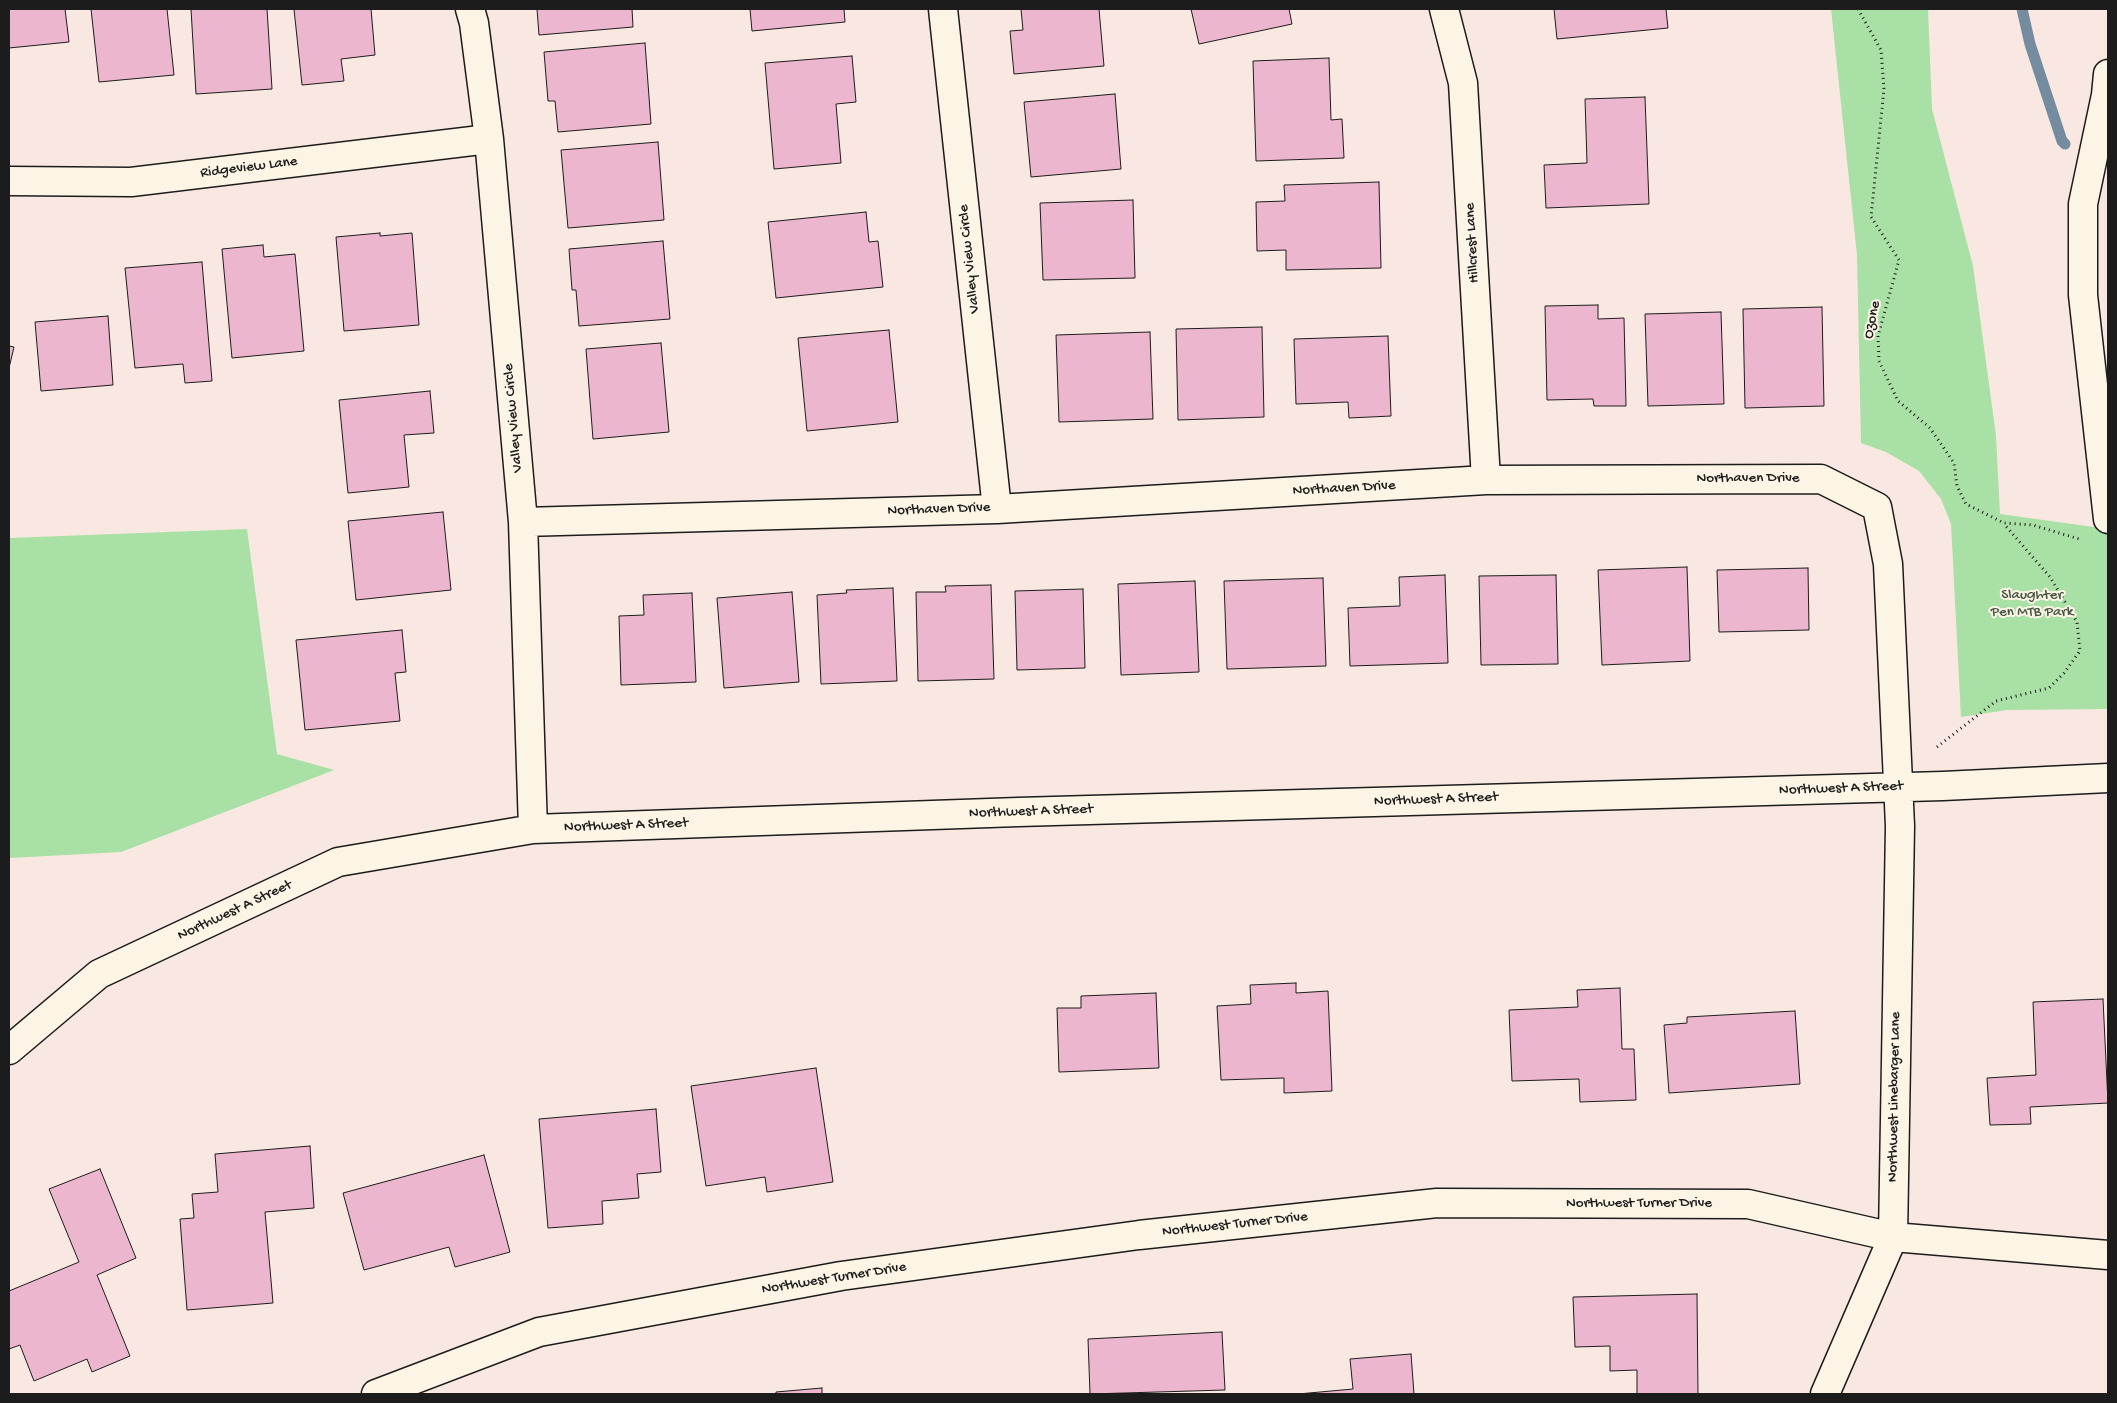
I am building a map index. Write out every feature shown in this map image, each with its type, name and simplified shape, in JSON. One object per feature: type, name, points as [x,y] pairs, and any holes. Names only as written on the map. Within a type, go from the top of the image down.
[{"type":"street","name":"Valley View Circle","points":[[470,9],[474,23],[489,139],[523,522],[533,829]]},
{"type":"street","name":"Valley View Circle","points":[[943,9],[997,509]]},
{"type":"street","name":"Hillcrest Lane","points":[[1444,9],[1463,83],[1486,480]]},
{"type":"street","points":[[2108,74],[2106,95],[2083,204],[2083,295],[2108,519]]},
{"type":"street","name":"Ridgeview Lane","points":[[9,181],[131,182],[489,139]]},
{"type":"street","name":"Northaven Drive","points":[[523,522],[997,509],[1486,480],[1821,479],[1877,507],[1888,564],[1898,787]]},
{"type":"street","name":"Northwest A Street","points":[[9,1050],[99,974],[338,862],[533,829],[1018,812],[1898,787],[2108,778]]},
{"type":"street","name":"Northwest Linebarger Lane","points":[[1825,1394],[1892,1237],[1900,826],[1898,787]]},
{"type":"street","name":"Northwest Turner Drive","points":[[376,1394],[539,1332],[831,1278],[1139,1235],[1437,1203],[1748,1204],[1892,1237],[2108,1255]]},
{"type":"path","name":"Ozone","points":[[1858,9],[1881,50],[1884,89],[1871,217],[1899,260],[1878,336],[1879,361],[1898,402],[1930,428],[1954,463],[1957,486],[1966,504],[2004,523],[2033,526],[2082,540]]},
{"type":"path","points":[[1937,747],[1996,701],[2049,688],[2064,673],[2080,651],[2076,622],[2050,577],[2004,523]]},
{"type":"green space","name":"Slaughter Pen MTB Park","points":[[1831,9],[1928,9],[1932,109],[1973,266],[1996,436],[2000,514],[2108,529],[2108,709],[2007,710],[1961,717],[1951,524],[1941,499],[1919,471],[1886,452],[1861,443],[1857,255]]},
{"type":"green space","points":[[247,529],[277,754],[334,770],[121,852],[9,858],[9,538]]},
{"type":"building","points":[[9,9],[65,9],[69,42],[9,48]]},
{"type":"building","points":[[91,9],[167,9],[174,75],[99,82]]},
{"type":"building","points":[[191,9],[267,9],[272,89],[196,94]]},
{"type":"building","points":[[294,9],[371,9],[375,55],[341,59],[344,81],[302,85]]},
{"type":"building","points":[[537,9],[632,9],[633,27],[539,35]]},
{"type":"building","points":[[750,9],[844,9],[845,22],[752,31]]},
{"type":"building","points":[[1021,9],[1099,9],[1104,66],[1014,74],[1010,31],[1023,30]]},
{"type":"building","points":[[1191,9],[1289,9],[1292,24],[1199,44]]},
{"type":"building","points":[[1554,9],[1666,9],[1668,28],[1557,39]]},
{"type":"building","points":[[645,43],[651,124],[558,132],[555,101],[548,101],[544,52]]},
{"type":"building","points":[[852,56],[856,102],[836,104],[841,163],[774,169],[765,63]]},
{"type":"building","points":[[1329,58],[1331,120],[1342,119],[1344,158],[1256,161],[1253,61]]},
{"type":"building","points":[[1115,94],[1121,169],[1031,177],[1024,102]]},
{"type":"building","points":[[1645,97],[1649,204],[1546,208],[1544,165],[1587,163],[1585,99]]},
{"type":"building","points":[[658,142],[664,220],[568,228],[561,150]]},
{"type":"building","points":[[1379,182],[1381,268],[1286,270],[1286,250],[1257,251],[1256,202],[1285,201],[1284,185]]},
{"type":"building","points":[[1133,200],[1135,278],[1043,280],[1040,203]]},
{"type":"building","points":[[866,212],[869,242],[878,241],[883,287],[776,298],[768,222]]},
{"type":"building","points":[[380,233],[380,236],[412,233],[419,325],[344,331],[336,237]]},
{"type":"building","points":[[663,241],[670,319],[579,326],[576,290],[572,290],[569,249]]},
{"type":"building","points":[[263,245],[264,257],[295,254],[304,351],[232,358],[222,249]]},
{"type":"building","points":[[202,262],[212,381],[185,383],[183,364],[135,368],[125,268]]},
{"type":"building","points":[[1598,305],[1598,319],[1624,318],[1626,406],[1594,406],[1593,399],[1547,400],[1545,306]]},
{"type":"building","points":[[1822,307],[1824,406],[1745,408],[1743,309]]},
{"type":"building","points":[[1721,312],[1724,404],[1648,406],[1645,314]]},
{"type":"building","points":[[108,316],[113,385],[41,391],[35,322]]},
{"type":"building","points":[[1262,327],[1264,417],[1178,420],[1176,329]]},
{"type":"building","points":[[889,330],[898,422],[807,431],[798,338]]},
{"type":"building","points":[[1150,332],[1153,419],[1059,422],[1056,335]]},
{"type":"building","points":[[1388,336],[1391,416],[1349,418],[1348,402],[1296,404],[1294,339]]},
{"type":"building","points":[[661,343],[669,432],[593,439],[586,349]]},
{"type":"building","points":[[9,346],[14,347],[9,368]]},
{"type":"building","points":[[430,391],[434,433],[404,435],[409,487],[348,493],[339,400]]},
{"type":"building","points":[[443,512],[451,590],[356,600],[348,521]]},
{"type":"building","points":[[1687,567],[1690,661],[1602,665],[1598,570]]},
{"type":"building","points":[[1808,568],[1809,630],[1719,632],[1717,570]]},
{"type":"building","points":[[1445,575],[1448,663],[1350,666],[1348,608],[1400,606],[1399,577]]},
{"type":"building","points":[[1556,575],[1558,664],[1481,665],[1479,576]]},
{"type":"building","points":[[1323,578],[1326,666],[1227,669],[1224,581]]},
{"type":"building","points":[[1195,581],[1199,672],[1121,675],[1118,584]]},
{"type":"building","points":[[991,585],[994,679],[918,681],[916,592],[946,592],[945,586]]},
{"type":"building","points":[[893,588],[897,681],[821,684],[817,595],[847,593],[846,590]]},
{"type":"building","points":[[1083,589],[1085,668],[1017,670],[1015,591]]},
{"type":"building","points":[[792,592],[799,682],[724,688],[717,598]]},
{"type":"building","points":[[692,593],[696,682],[621,685],[619,616],[644,615],[643,595]]},
{"type":"building","points":[[402,630],[406,672],[395,673],[400,721],[305,730],[296,640]]},
{"type":"building","points":[[1296,983],[1296,993],[1328,991],[1332,1091],[1284,1093],[1284,1078],[1221,1080],[1217,1006],[1251,1004],[1250,985]]},
{"type":"building","points":[[1620,988],[1622,1049],[1634,1049],[1636,1100],[1580,1102],[1579,1079],[1512,1081],[1509,1010],[1578,1007],[1577,990]]},
{"type":"building","points":[[1156,993],[1159,1068],[1059,1072],[1057,1008],[1081,1008],[1081,996]]},
{"type":"building","points":[[2103,999],[2108,1103],[2030,1107],[2031,1124],[1990,1125],[1987,1078],[2036,1075],[2033,1002]]},
{"type":"building","points":[[1795,1011],[1800,1084],[1669,1093],[1664,1025],[1687,1023],[1687,1017]]},
{"type":"building","points":[[816,1068],[833,1182],[767,1192],[765,1177],[706,1186],[691,1086]]},
{"type":"building","points":[[656,1109],[661,1172],[637,1174],[639,1198],[602,1201],[603,1224],[548,1228],[539,1119]]},
{"type":"building","points":[[310,1146],[314,1208],[265,1212],[273,1303],[187,1310],[180,1219],[194,1218],[192,1194],[218,1192],[215,1154]]},
{"type":"building","points":[[484,1155],[510,1252],[455,1267],[449,1247],[364,1270],[343,1193]]},
{"type":"building","points":[[100,1169],[136,1258],[97,1275],[130,1356],[92,1372],[87,1359],[34,1381],[20,1345],[9,1349],[9,1291],[79,1262],[49,1189]]},
{"type":"building","points":[[1697,1294],[1698,1394],[1637,1394],[1637,1370],[1610,1371],[1610,1346],[1575,1347],[1573,1297]]},
{"type":"building","points":[[1222,1332],[1225,1390],[1090,1394],[1088,1339]]},
{"type":"building","points":[[1411,1354],[1414,1394],[1298,1394],[1353,1389],[1350,1359]]},
{"type":"building","points":[[822,1388],[822,1394],[776,1394],[776,1392]]},
{"type":"waterway","points":[[2022,9],[2030,44],[2062,141],[2065,144]]}]
